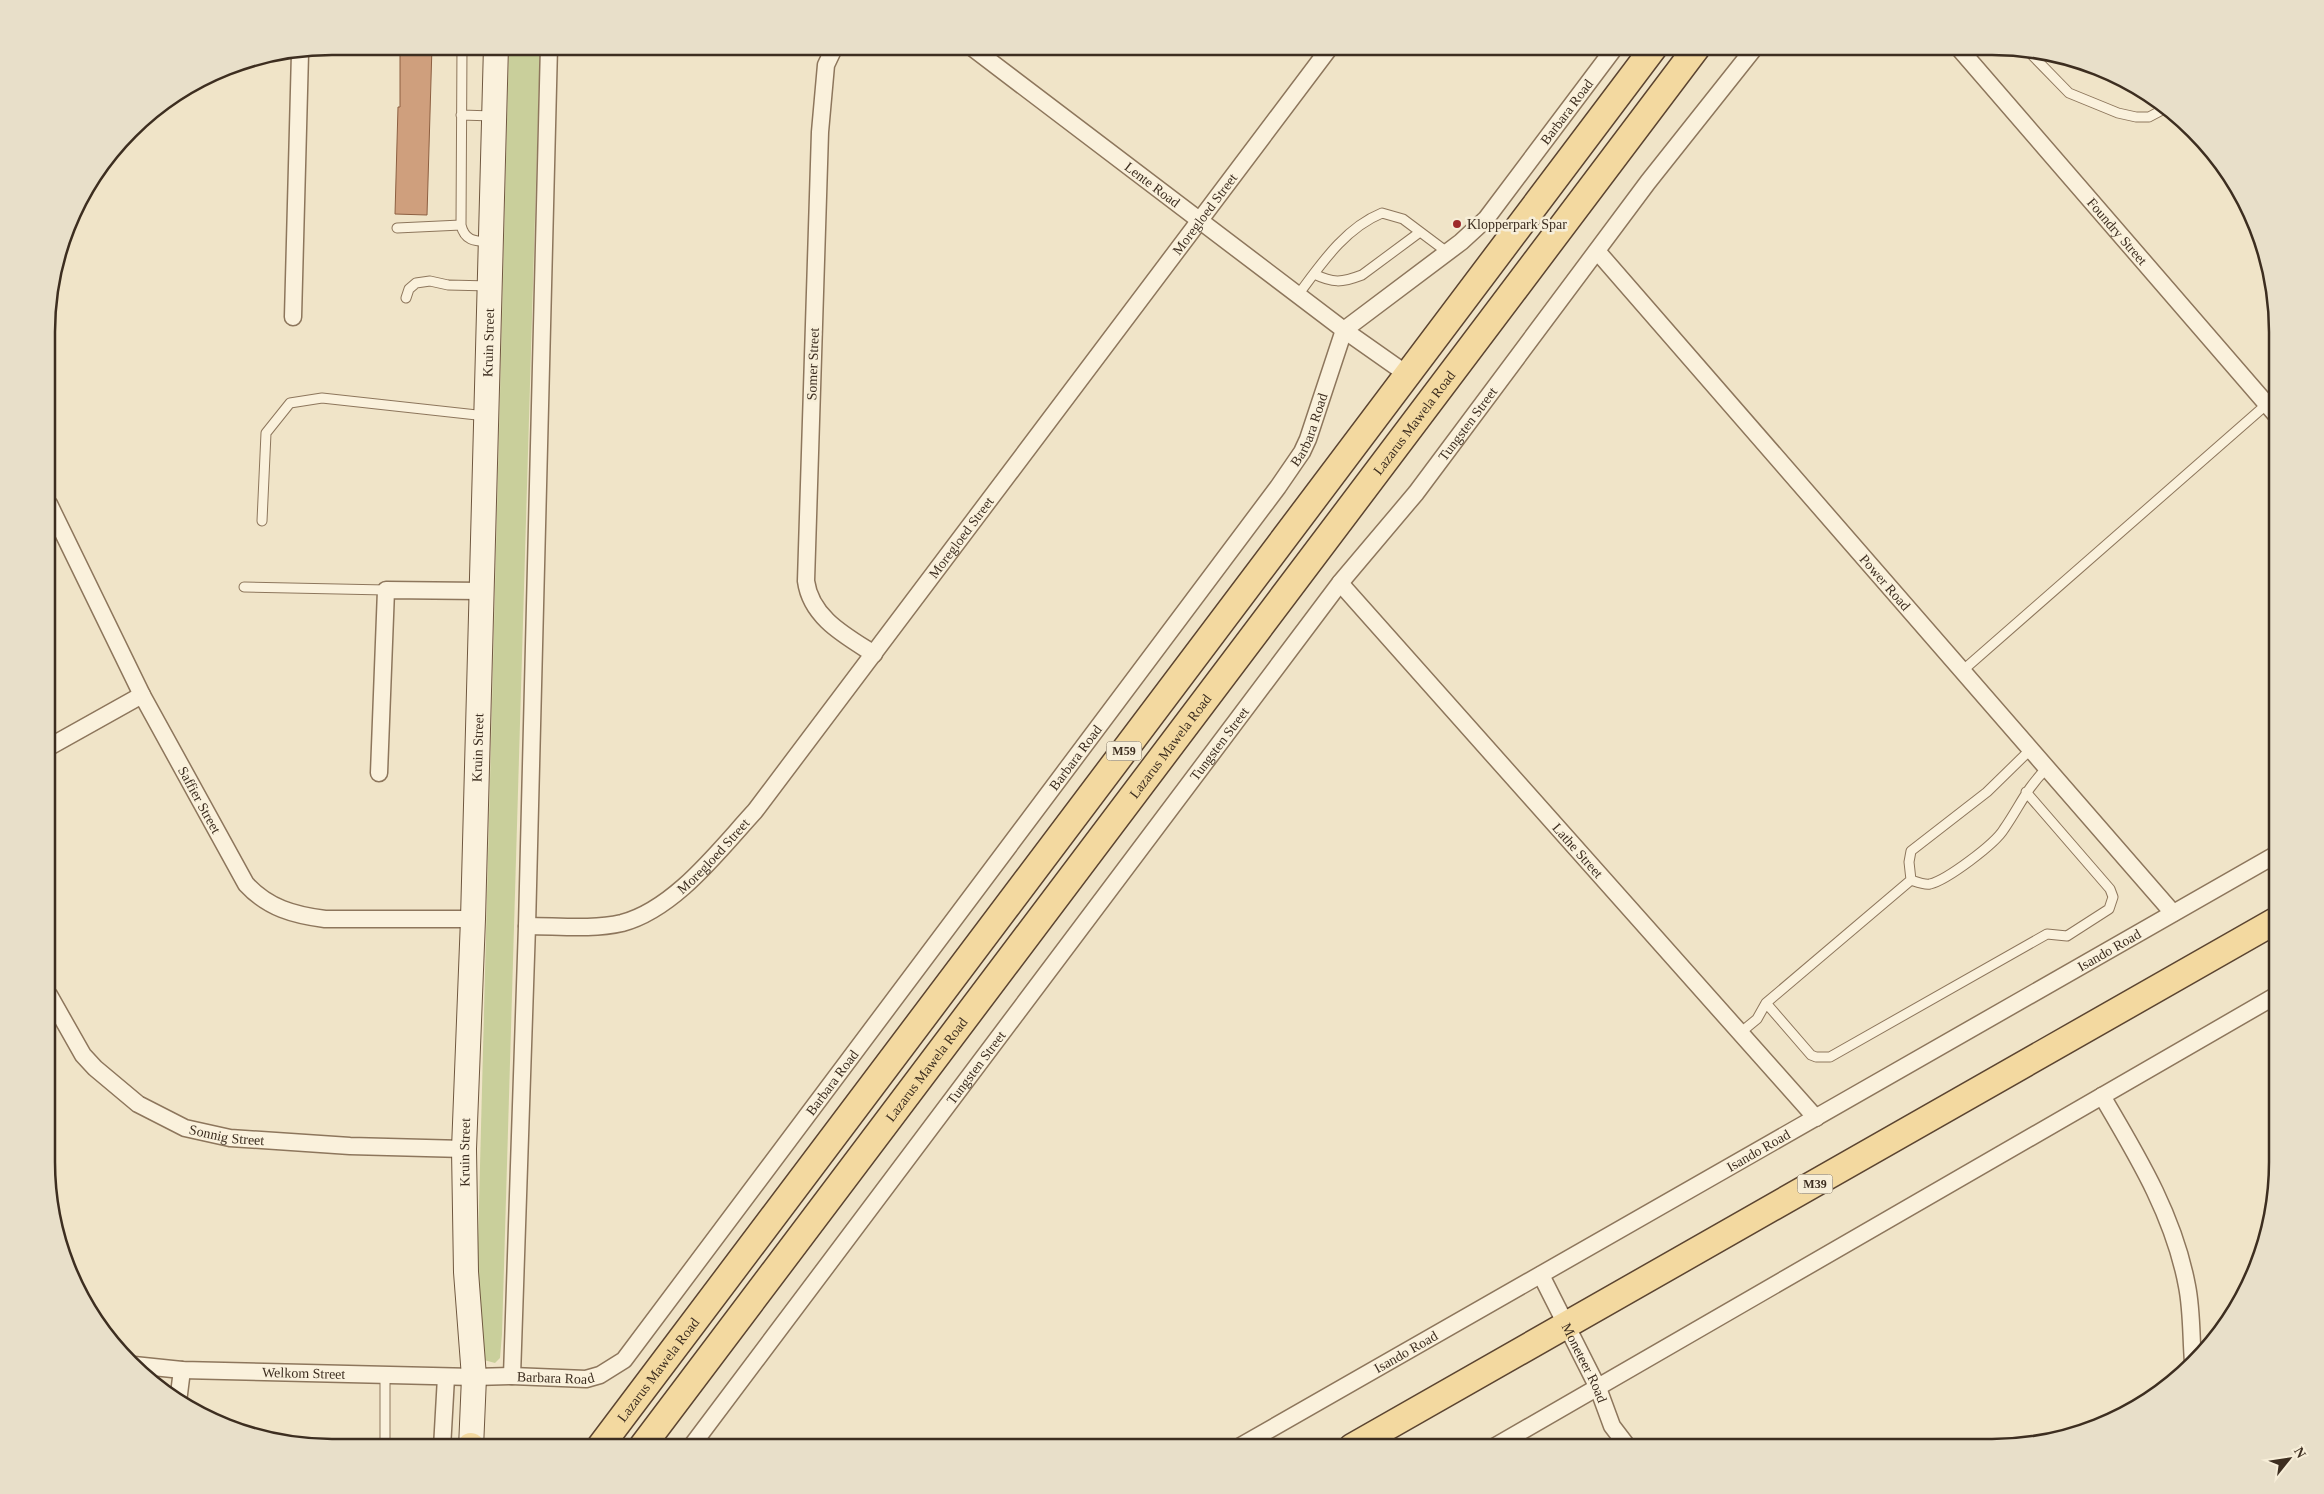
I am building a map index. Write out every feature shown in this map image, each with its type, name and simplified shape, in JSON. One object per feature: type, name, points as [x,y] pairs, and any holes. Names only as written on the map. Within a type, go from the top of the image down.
[{"type":"main road","name":"Kruin Street","points":[[471,1439],[474,1377],[466,1272],[464,1149],[473,919],[496,55]]},
{"type":"main road","name":"Lazarus Mawela Road","points":[[606,1439],[1648,55]]},
{"type":"main road","name":"Lazarus Mawela Road","points":[[648,1439],[1691,55]]},
{"type":"main road","points":[[1408,375],[1433,367],[1447,358],[1502,308]]},
{"type":"main road","name":"M39","points":[[1366,1439],[2269,925]]},
{"type":"street","points":[[512,1376],[527,926],[549,55]]},
{"type":"street","name":"Somer Street","points":[[831,55],[826,65],[820,132],[806,581],[807,590],[823,617],[833,627],[874,654]]},
{"type":"street","name":"Lente Road","points":[[982,55],[1344,330],[1408,375]]},
{"type":"street","name":"Moregloed Street","points":[[527,926],[602,926],[615,924],[652,911],[672,896],[710,860],[755,811],[1324,55]]},
{"type":"street","name":"Barbara Road","points":[[474,1377],[512,1376],[586,1379],[600,1375],[624,1360],[1278,487],[1302,452],[1308,439],[1344,330],[1475,230],[1494,208],[1609,55]]},
{"type":"street","name":"Tungsten Street","points":[[697,1439],[1340,583],[1416,493],[1648,182],[1749,55]]},
{"type":"street","name":"Foundry Street","points":[[1965,55],[2269,407]]},
{"type":"street","points":[[293,317],[300,57]]},
{"type":"street","name":"Power Road","points":[[1597,251],[1961,672],[2173,913]]},
{"type":"street","name":"Saffier Street","points":[[55,516],[142,695],[246,884],[267,903],[290,912],[325,919],[473,919]]},
{"type":"street","name":"Lathe Street","points":[[1340,583],[1816,1118]]},
{"type":"street","points":[[379,773],[386,590],[482,592]]},
{"type":"street","points":[[55,744],[142,695]]},
{"type":"street","name":"Isando Road","points":[[1253,1439],[2269,859]]},
{"type":"street","points":[[1508,1439],[2269,1000]]},
{"type":"street","name":"Sonnig Street","points":[[55,1006],[83,1055],[95,1068],[138,1104],[185,1128],[230,1138],[350,1146],[464,1149]]},
{"type":"street","points":[[2102,1096],[2145,1169],[2171,1230],[2188,1288],[2192,1353]]},
{"type":"street","name":"Moneteer Road","points":[[1541,1275],[1598,1388],[1612,1426],[1622,1439]]},
{"type":"street","name":"Welkom Street","points":[[145,1366],[182,1370],[474,1377]]},
{"type":"street","points":[[179,1393],[182,1370]]},
{"type":"street","points":[[442,1439],[446,1376]]},
{"type":"lane","points":[[462,55],[461,225],[463,233],[470,240],[491,242]]},
{"type":"lane","points":[[2035,58],[2069,92],[2136,118],[2149,117],[2160,111]]},
{"type":"lane","points":[[461,115],[495,116]]},
{"type":"lane","points":[[1298,294],[1347,235],[1362,223],[1382,213],[1403,220],[1447,252]]},
{"type":"lane","points":[[397,228],[461,225]]},
{"type":"lane","points":[[1314,274],[1330,281],[1352,279],[1362,275],[1420,232]]},
{"type":"lane","points":[[406,298],[409,289],[416,283],[423,282],[490,286]]},
{"type":"lane","points":[[262,521],[266,433],[290,403],[322,398],[486,416]]},
{"type":"lane","points":[[1961,672],[2269,413]]},
{"type":"lane","points":[[244,587],[386,590]]},
{"type":"lane","points":[[1911,880],[1909,862],[1912,851],[1987,792],[2030,750]]},
{"type":"lane","points":[[1740,1033],[1756,1019],[1766,1003],[1911,880],[1932,883],[1949,875],[1983,851],[2004,830],[2026,792],[2046,769]]},
{"type":"lane","points":[[1766,1003],[1811,1055],[1830,1057],[2048,934],[2067,936],[2109,909],[2113,897],[2110,889],[2026,792]]},
{"type":"lane","points":[[385,1375],[385,1439]]},
{"type":"green space","points":[[509,55],[540,55],[502,1334],[500,1358],[495,1363],[484,1360],[477,1282]]},
{"type":"building","points":[[400,55],[432,55],[427,215],[395,214],[398,107],[400,107]]},
{"type":"place","name":"Klopperpark Spar","points":[[1457,224]]}]
